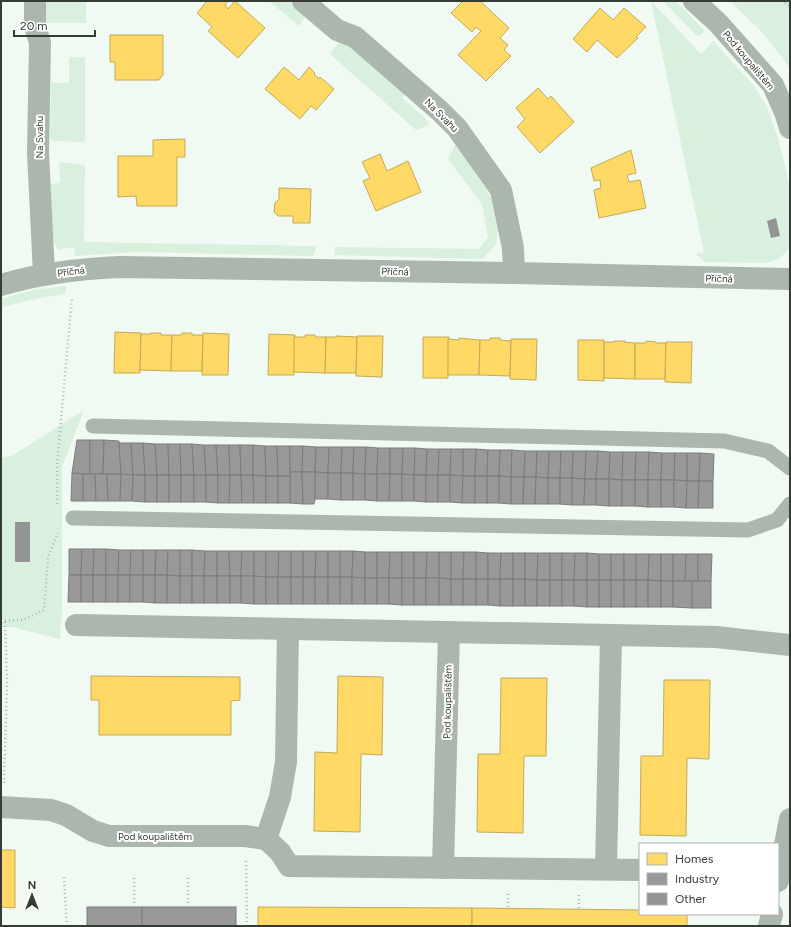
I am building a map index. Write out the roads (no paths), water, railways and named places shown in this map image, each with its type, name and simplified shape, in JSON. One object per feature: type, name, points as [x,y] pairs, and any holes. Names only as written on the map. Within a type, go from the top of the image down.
[{"type":"street","name":"Na Svahu","points":[[35,1],[35,26],[40,43],[38,153],[44,274]]},
{"type":"street","name":"Na Svahu","points":[[303,1],[337,30],[355,37],[440,111],[457,128],[501,190],[514,248],[514,273]]},
{"type":"street","name":"Pod koupalištěm","points":[[694,1],[718,24],[773,86],[785,112],[790,128]]},
{"type":"street","name":"Příčná","points":[[1,285],[44,274],[81,269],[118,267],[790,279]]},
{"type":"street","points":[[76,625],[716,637],[790,645]]},
{"type":"street","points":[[288,629],[286,762],[280,797],[256,837],[280,852],[289,866],[639,870]]},
{"type":"street","name":"Pod koupalištěm","points":[[443,868],[449,632]]},
{"type":"street","points":[[606,869],[611,636]]},
{"type":"street","name":"Pod koupalištěm","points":[[2,798],[66,815],[93,831],[109,836],[256,837]]},
{"type":"street","points":[[779,875],[790,819]]},
{"type":"street","points":[[769,926],[772,915]]},
{"type":"lane","points":[[93,426],[724,441],[768,451],[790,468]]},
{"type":"lane","points":[[73,518],[748,530],[777,520],[790,504]]}]
